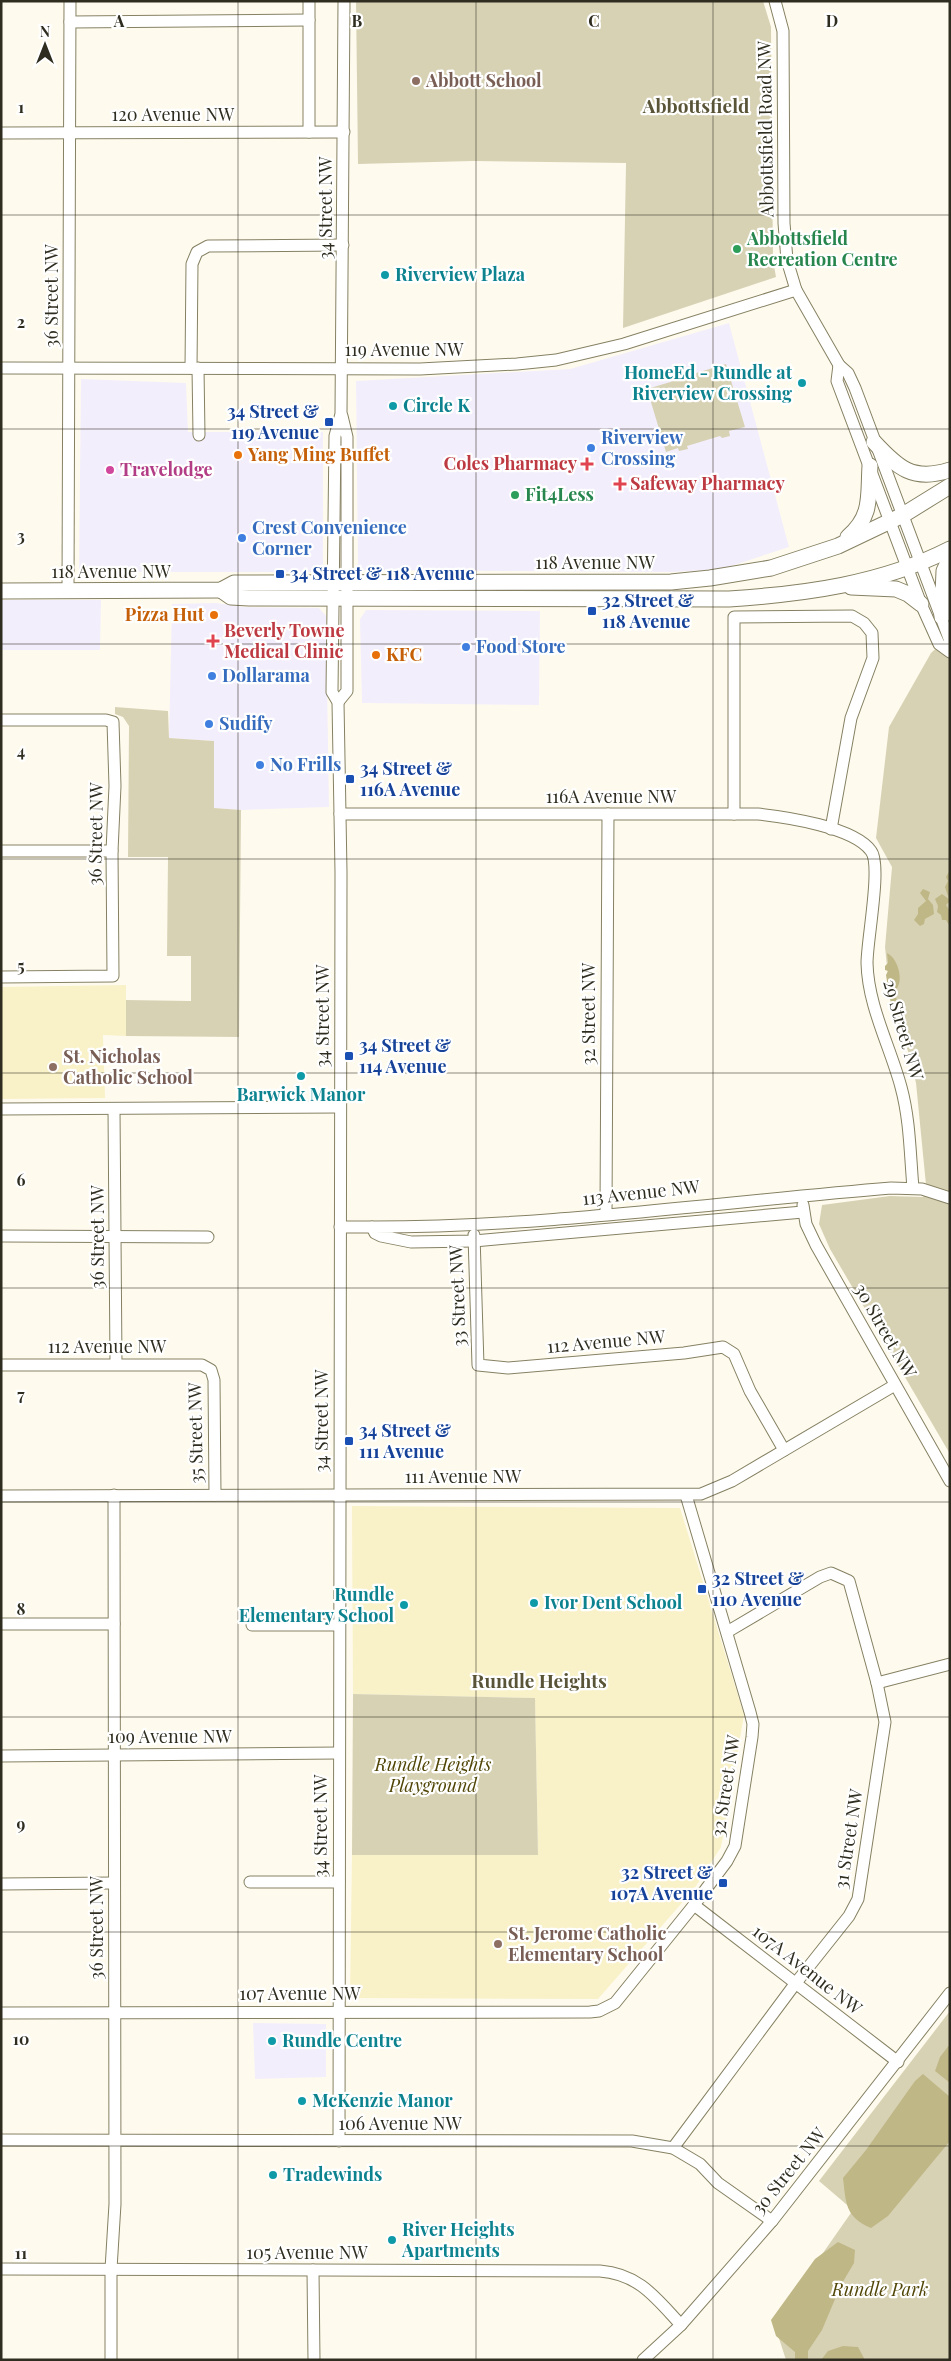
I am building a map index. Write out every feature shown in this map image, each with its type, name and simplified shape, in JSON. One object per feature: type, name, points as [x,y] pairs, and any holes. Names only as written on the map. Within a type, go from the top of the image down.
[{"type":"main road","points":[[874,442],[893,462],[910,472],[931,475],[950,470]]},
{"type":"main road","points":[[838,546],[858,529],[866,516],[870,466]]},
{"type":"main road","name":"118 Avenue NW","points":[[1,591],[221,590],[234,583],[671,582],[771,568],[838,546],[896,518],[950,486]]},
{"type":"main road","name":"118 Avenue NW","points":[[221,590],[231,597],[729,599],[797,593],[842,584],[915,565],[950,548]]},
{"type":"main road","points":[[942,617],[944,571],[950,558]]},
{"type":"main road","points":[[842,584],[854,589],[896,589],[908,594],[921,604]]},
{"type":"street","name":"36 Street NW","points":[[68,591],[70,1]]},
{"type":"street","name":"34 Street NW","points":[[309,1],[309,132]]},
{"type":"street","name":"34 Street NW","points":[[338,702],[348,691],[348,598],[340,582],[335,436],[341,414],[342,368],[344,1]]},
{"type":"street","name":"Abbottsfield Road NW","points":[[775,1],[783,31],[784,223],[787,260],[796,290],[839,365],[848,373],[874,442],[896,518]]},
{"type":"street","points":[[70,22],[309,20]]},
{"type":"street","name":"120 Avenue NW","points":[[1,133],[344,132]]},
{"type":"street","points":[[198,435],[194,368],[192,264],[197,252],[208,246],[343,245]]},
{"type":"street","name":"119 Avenue NW","points":[[1,368],[450,369],[556,360],[624,344],[796,290]]},
{"type":"street","name":"Abbottsfield Road NW","points":[[839,365],[837,381],[870,466],[896,518],[915,565]]},
{"type":"street","points":[[915,565],[921,604],[939,644],[950,652]]},
{"type":"street","points":[[915,565],[942,617],[950,641]]},
{"type":"street","name":"34 Street NW","points":[[339,2141],[340,814],[338,702],[332,692],[332,598],[340,582]]},
{"type":"street","points":[[734,814],[734,617],[852,616],[864,623],[872,633],[873,658],[851,718],[831,829]]},
{"type":"street","name":"36 Street NW","points":[[1,720],[106,720],[113,722],[115,786],[112,851],[113,976],[1,977]]},
{"type":"street","name":"116A Avenue NW","points":[[340,814],[734,814],[790,817],[831,829],[858,840],[872,852]]},
{"type":"street","name":"32 Street NW","points":[[606,1214],[608,814]]},
{"type":"street","points":[[1,851],[112,851]]},
{"type":"street","name":"29 Street NW","points":[[872,852],[875,871],[867,965],[876,1013],[905,1104],[913,1188]]},
{"type":"street","points":[[1,1109],[340,1107]]},
{"type":"street","name":"36 Street NW","points":[[114,1109],[116,1364]]},
{"type":"street","name":"113 Avenue NW","points":[[340,1226],[474,1226],[534,1222],[804,1195],[913,1188],[950,1198]]},
{"type":"street","name":"30 Street NW","points":[[804,1195],[803,1212],[816,1245],[950,1481]]},
{"type":"street","name":"113 Avenue NW","points":[[372,1227],[375,1233],[381,1236],[411,1242],[474,1241],[803,1212]]},
{"type":"street","name":"33 Street NW","points":[[474,1226],[478,1365]]},
{"type":"street","points":[[1,1236],[208,1237]]},
{"type":"street","name":"112 Avenue NW","points":[[478,1365],[508,1368],[684,1353],[723,1347],[734,1354],[750,1391],[784,1450]]},
{"type":"street","name":"112 Avenue NW","points":[[1,1365],[202,1365],[211,1370]]},
{"type":"street","name":"35 Street NW","points":[[211,1370],[214,1380],[215,1496]]},
{"type":"street","name":"111 Avenue NW","points":[[1,1496],[339,1494],[686,1495],[715,1489],[896,1385]]},
{"type":"street","name":"32 Street NW","points":[[599,2010],[620,1998],[694,1905],[727,1861],[735,1846],[753,1724],[686,1495]]},
{"type":"street","name":"36 Street NW","points":[[111,2360],[111,2269],[115,2204],[114,1496]]},
{"type":"street","name":"31 Street NW","points":[[674,2148],[795,1984],[849,1916],[858,1899],[885,1722],[877,1683],[849,1581],[831,1573],[820,1577],[726,1632]]},
{"type":"street","points":[[1,1624],[114,1624]]},
{"type":"street","points":[[252,1625],[339,1625]]},
{"type":"street","points":[[877,1683],[950,1664]]},
{"type":"street","name":"109 Avenue NW","points":[[1,1756],[338,1753]]},
{"type":"street","points":[[250,1882],[339,1882]]},
{"type":"street","points":[[1,1884],[114,1883]]},
{"type":"street","name":"107A Avenue NW","points":[[694,1905],[898,2062]]},
{"type":"street","name":"30 Street NW","points":[[643,2360],[681,2325],[772,2221],[950,1993]]},
{"type":"street","name":"107 Avenue NW","points":[[1,2013],[453,2013],[599,2010]]},
{"type":"street","name":"106 Avenue NW","points":[[1,2140],[632,2141],[674,2148],[700,2164],[718,2183],[772,2221]]},
{"type":"street","name":"105 Avenue NW","points":[[1,2270],[613,2272],[626,2276],[651,2292],[681,2325]]},
{"type":"street","points":[[313,2270],[314,2360]]},
{"type":"shaded area","name":"Riverview Crossing","points":[[729,323],[789,547],[722,569],[673,572],[358,570],[356,381],[570,369]]},
{"type":"shaded area","points":[[81,379],[186,383],[188,432],[323,432],[323,572],[79,572]]},
{"type":"shaded area","points":[[1,600],[101,600],[100,650],[1,650]]},
{"type":"shaded area","points":[[216,603],[244,607],[319,608],[326,616],[329,807],[241,810],[214,808],[214,741],[169,738],[172,604]]},
{"type":"shaded area","points":[[366,610],[540,611],[539,705],[362,703],[360,619]]},
{"type":"shaded area","points":[[950,870],[950,901],[946,905],[950,911],[949,925],[946,920],[942,920],[941,915],[937,912],[938,906],[935,899],[942,894],[949,899],[945,887],[948,881],[946,877]]},
{"type":"shaded area","points":[[923,889],[930,892],[928,899],[933,905],[934,914],[925,919],[924,924],[920,926],[914,920],[918,914],[918,908],[926,901],[920,893]]},
{"type":"shaded area","points":[[887,953],[897,965],[900,976],[900,982],[895,991],[897,1002],[894,1003],[890,1000],[886,975],[888,971],[885,970],[885,966],[888,963]]},
{"type":"shaded area","name":"St. Nicholas Catholic School","points":[[126,985],[126,1036],[103,1035],[105,1098],[1,1099],[1,987]]},
{"type":"shaded area","points":[[352,1506],[680,1508],[744,1715],[721,1847],[694,1889],[598,1999],[350,1998],[352,1855],[538,1854],[535,1698],[353,1694]]},
{"type":"shaded area","points":[[253,2023],[326,2024],[326,2077],[255,2079]]},
{"type":"shaded area","points":[[950,2044],[950,2083],[935,2071],[940,2057]]},
{"type":"shaded area","points":[[923,2074],[950,2097],[950,2141],[888,2216],[871,2228],[856,2219],[848,2208],[843,2178],[866,2150],[915,2081]]},
{"type":"shaded area","points":[[838,2242],[855,2250],[854,2263],[841,2285],[822,2330],[808,2351],[808,2360],[795,2360],[795,2352],[776,2336],[771,2320],[815,2259]]},
{"type":"shaded area","points":[[843,2346],[858,2347],[865,2360],[821,2360],[828,2351]]},
{"type":"green space","points":[[356,1],[763,1],[771,27],[773,260],[776,277],[623,328],[626,163],[473,161],[358,164]]},
{"type":"green space","points":[[726,364],[745,427],[729,431],[730,436],[722,438],[720,436],[687,446],[688,449],[679,451],[678,448],[666,452],[647,389],[677,380],[676,373],[691,369],[693,374]]},
{"type":"green space","points":[[950,571],[950,1454],[830,1249],[819,1224],[822,1205],[890,1196],[923,1197],[926,1185],[916,1083],[908,1051],[891,1006],[885,947],[892,867],[876,838],[889,727],[931,653],[946,639]]},
{"type":"green space","points":[[115,707],[168,711],[169,738],[214,741],[214,808],[241,810],[239,1037],[126,1036],[126,1000],[191,1001],[191,956],[167,956],[168,857],[128,857],[129,726],[123,717],[115,714]]},
{"type":"green space","name":"Rundle Heights Playground","points":[[353,1694],[535,1698],[538,1855],[352,1855]]},
{"type":"green space","name":"Rundle Park","points":[[950,2011],[950,2360],[786,2360],[774,2323],[853,2210],[819,2181]]},
{"type":"place","name":"Abbott School","points":[[416,81]]},
{"type":"place","name":"Abbottsfield Recreation Centre","points":[[737,249]]},
{"type":"place","name":"Riverview Plaza","points":[[385,275]]},
{"type":"place","name":"HomeEd - Rundle at Riverview Crossing","points":[[802,383]]},
{"type":"place","name":"Circle K","points":[[393,406]]},
{"type":"place","name":"34 Street & 119 Avenue","points":[[329,422]]},
{"type":"place","name":"Riverview Crossing","points":[[591,448]]},
{"type":"place","name":"Yang Ming Buffet","points":[[238,455]]},
{"type":"place","name":"Coles Pharmacy","points":[[587,464]]},
{"type":"place","name":"Travelodge","points":[[110,470]]},
{"type":"place","name":"Safeway Pharmacy","points":[[620,484]]},
{"type":"place","name":"Fit4Less","points":[[515,495]]},
{"type":"place","name":"Crest Convenience Corner","points":[[242,538]]},
{"type":"place","name":"34 Street & 118 Avenue","points":[[280,574]]},
{"type":"place","name":"32 Street & 118 Avenue","points":[[592,611]]},
{"type":"place","name":"Pizza Hut","points":[[214,615]]},
{"type":"place","name":"Beverly Towne Medical Clinic","points":[[213,641]]},
{"type":"place","name":"Food Store","points":[[466,647]]},
{"type":"place","name":"KFC","points":[[376,655]]},
{"type":"place","name":"Dollarama","points":[[212,676]]},
{"type":"place","name":"Sudify","points":[[209,724]]},
{"type":"place","name":"No Frills","points":[[260,765]]},
{"type":"place","name":"34 Street & 116A Avenue","points":[[350,779]]},
{"type":"place","name":"34 Street & 114 Avenue","points":[[349,1056]]},
{"type":"place","name":"St. Nicholas Catholic School","points":[[53,1067]]},
{"type":"place","name":"Barwick Manor","points":[[301,1076]]},
{"type":"place","name":"34 Street & 111 Avenue","points":[[349,1441]]},
{"type":"place","name":"32 Street & 110 Avenue","points":[[702,1589]]},
{"type":"place","name":"Ivor Dent School","points":[[534,1603]]},
{"type":"place","name":"Rundle Elementary School","points":[[404,1605]]},
{"type":"place","name":"32 Street & 107A Avenue","points":[[723,1883]]},
{"type":"place","name":"St. Jerome Catholic Elementary School","points":[[498,1944]]},
{"type":"place","name":"Rundle Centre","points":[[272,2041]]},
{"type":"place","name":"McKenzie Manor","points":[[302,2101]]},
{"type":"place","name":"Tradewinds","points":[[273,2175]]},
{"type":"place","name":"River Heights Apartments","points":[[392,2240]]},
{"type":"district","name":"Abbottsfield","points":[[696,106]]},
{"type":"district","name":"Rundle Heights","points":[[539,1681]]}]
